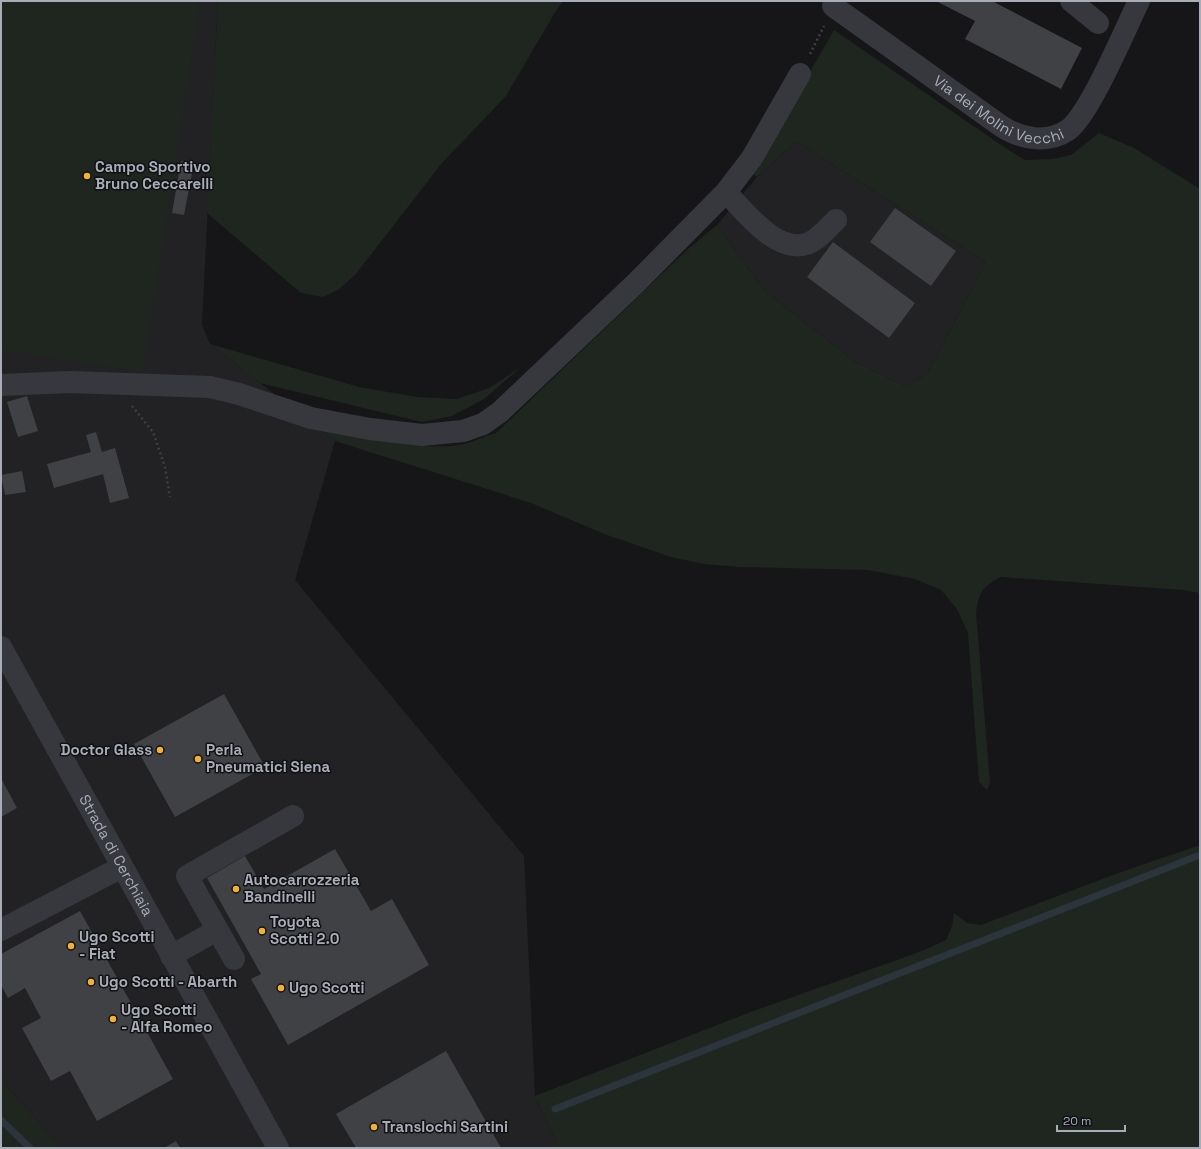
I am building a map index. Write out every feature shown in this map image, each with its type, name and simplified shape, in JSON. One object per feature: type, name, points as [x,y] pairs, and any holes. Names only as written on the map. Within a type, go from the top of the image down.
[{"type":"street","points":[[1071,1],[1098,23]]},
{"type":"street","name":"Via dei Molini Vecchi","points":[[834,3],[1001,126],[1018,136],[1034,138],[1063,132],[1078,120],[1093,94],[1139,1]]},
{"type":"street","points":[[1,385],[70,382],[198,386],[239,394],[311,418],[370,429],[422,435],[463,431],[483,424],[500,412],[636,283],[726,192],[752,158],[800,74]]},
{"type":"street","points":[[726,192],[752,220],[768,234],[788,244],[796,246],[813,240],[836,220]]},
{"type":"street","name":"Strada di Cerchiaia","points":[[1,647],[278,1148]]},
{"type":"street","points":[[234,959],[187,876],[293,816]]},
{"type":"street","points":[[1,930],[122,867]]},
{"type":"street","points":[[171,956],[218,930]]},
{"type":"path","points":[[800,74],[834,3]]},
{"type":"path","points":[[126,402],[132,406],[153,432],[166,466],[170,497]]},
{"type":"shaded area","points":[[1,1],[218,1],[202,325],[210,344],[335,441],[295,580],[524,856],[535,1096],[560,1148],[62,1148],[1,1080]]},
{"type":"shaded area","name":"Campo Sportivo Bruno Ceccarelli","points":[[1,1],[200,1],[143,372],[1,350]]},
{"type":"shaded area","points":[[218,1],[563,1],[506,96],[442,163],[355,275],[338,290],[323,297],[301,293],[207,213]]},
{"type":"shaded area","points":[[834,30],[1025,160],[1053,159],[1071,155],[1099,133],[1134,148],[1200,189],[1200,593],[1183,590],[1001,577],[986,587],[982,591],[978,600],[976,613],[990,783],[987,790],[979,782],[968,633],[957,609],[941,590],[915,579],[868,570],[740,567],[704,564],[671,557],[607,535],[531,503],[335,441],[317,427],[391,442],[431,446],[464,444],[496,433],[688,249],[717,225],[765,291],[854,361],[906,387],[928,373],[986,262],[796,141],[757,177],[752,173]]},
{"type":"shaded area","points":[[796,141],[986,262],[928,373],[906,387],[854,361],[765,291],[717,225],[757,177]]},
{"type":"shaded area","points":[[210,344],[359,387],[417,397],[457,399],[489,388],[521,367],[484,399],[452,416],[422,422],[260,383]]},
{"type":"shaded area","points":[[1200,845],[1200,1148],[560,1148],[535,1096],[748,1013],[922,951],[946,940],[952,926],[954,913],[967,923],[981,925],[1121,872]]},
{"type":"shaded area","points":[[1,1080],[55,1140],[62,1148],[1,1148]]},
{"type":"building","points":[[936,1],[992,1],[1082,48],[1061,89],[965,39],[975,21]]},
{"type":"building","points":[[181,161],[194,163],[184,215],[172,213]]},
{"type":"building","points":[[895,208],[956,251],[931,286],[870,242]]},
{"type":"building","points":[[833,242],[915,303],[889,338],[807,277]]},
{"type":"building","points":[[27,396],[38,431],[18,437],[7,402]]},
{"type":"building","points":[[96,432],[102,452],[115,448],[129,498],[110,503],[103,474],[54,488],[47,464],[91,452],[86,435]]},
{"type":"building","points":[[22,471],[26,492],[5,495],[1,475]]},
{"type":"building","points":[[224,694],[265,767],[175,817],[134,744]]},
{"type":"building","points":[[1,778],[17,808],[1,817]]},
{"type":"building","points":[[335,849],[371,911],[392,899],[429,965],[288,1045],[251,979],[261,974],[207,878],[245,856],[264,889]]},
{"type":"building","points":[[80,911],[173,1079],[97,1121],[70,1071],[51,1081],[22,1028],[41,1018],[25,988],[8,998],[1,985],[1,954]]},
{"type":"building","points":[[446,1051],[501,1148],[356,1148],[336,1114]]},
{"type":"building","points":[[176,1141],[180,1148],[164,1148]]},
{"type":"waterway","points":[[555,1109],[1200,855]]},
{"type":"waterway","points":[[1,1120],[30,1148]]},
{"type":"place","name":"Campo Sportivo Bruno Ceccarelli","points":[[87,176]]},
{"type":"place","name":"Doctor Glass","points":[[160,750]]},
{"type":"place","name":"Perla Pneumatici Siena","points":[[198,759]]},
{"type":"place","name":"Autocarrozzeria Bandinelli","points":[[236,889]]},
{"type":"place","name":"Toyota Scotti 2.0","points":[[262,931]]},
{"type":"place","name":"Ugo Scotti - Fiat","points":[[71,946]]},
{"type":"place","name":"Ugo Scotti - Abarth","points":[[91,982]]},
{"type":"place","name":"Ugo Scotti","points":[[281,988]]},
{"type":"place","name":"Ugo Scotti - Alfa Romeo","points":[[113,1019]]},
{"type":"place","name":"Translochi Sartini","points":[[374,1127]]}]
